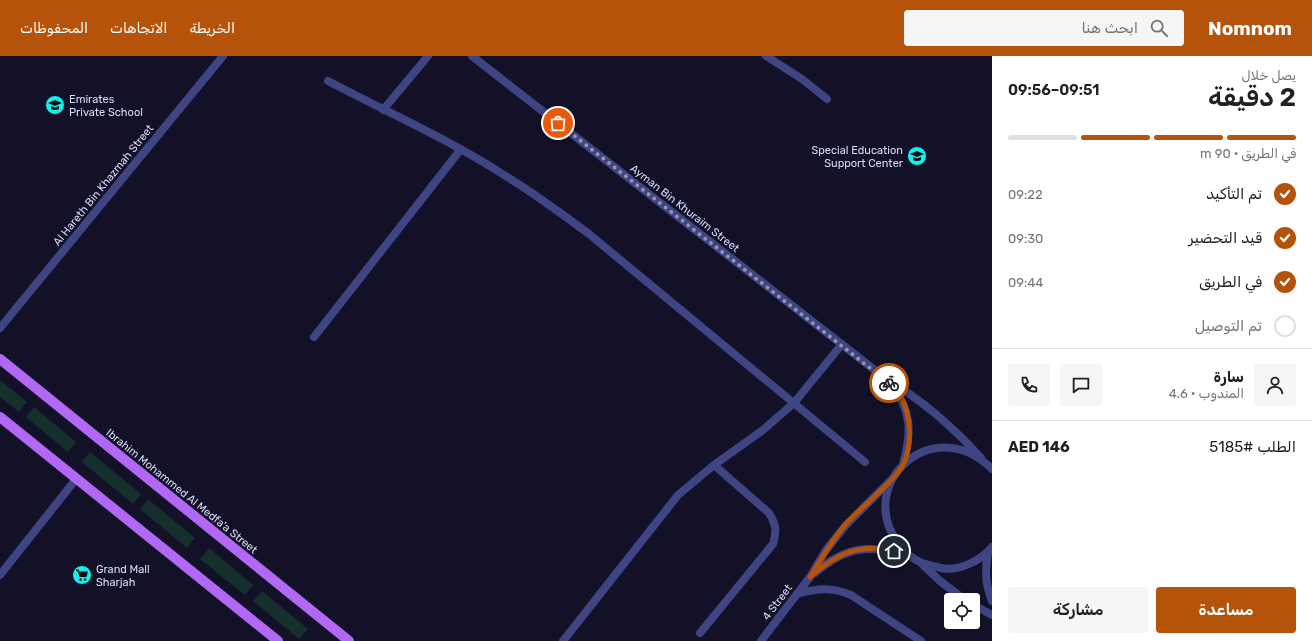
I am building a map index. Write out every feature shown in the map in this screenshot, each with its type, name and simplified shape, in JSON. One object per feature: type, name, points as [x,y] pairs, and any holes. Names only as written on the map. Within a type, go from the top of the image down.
[{"type":"main road","name":"Ibrahim Mohammed Al Medfa'a Street","points":[[0,359],[349,641]]},
{"type":"main road","points":[[0,417],[278,641]]},
{"type":"street","name":"Al Hareth Bin Khazmah Street","points":[[0,328],[223,56]]},
{"type":"street","points":[[383,110],[428,56]]},
{"type":"street","name":"Ayman Bin Khuraim Street","points":[[472,56],[885,378],[912,394],[937,413],[960,434],[992,469]]},
{"type":"street","points":[[766,56],[776,58],[827,99]]},
{"type":"street","points":[[328,81],[461,149],[505,175],[589,234],[865,462]]},
{"type":"street","points":[[314,336],[461,149]]},
{"type":"street","points":[[563,641],[678,495],[714,465],[763,430],[794,403],[842,344]]},
{"type":"street","name":"Ayman Bin Khuraim Street","points":[[885,378],[900,396],[909,418],[910,441],[903,464]]},
{"type":"street","points":[[956,593],[940,581],[921,563],[907,554],[894,538],[886,519],[886,497],[893,477],[903,464],[920,452],[941,446],[962,449],[981,458]]},
{"type":"street","points":[[700,633],[773,544],[776,534],[775,523],[768,513],[714,465]]},
{"type":"street","name":"4 Street","points":[[761,641],[810,577],[826,550],[846,525],[893,477]]},
{"type":"street","points":[[0,575],[76,479]]},
{"type":"street","name":"4 Street","points":[[810,577],[830,560],[855,550],[881,548],[907,554]]},
{"type":"street","points":[[921,563],[944,568],[967,565],[990,550]]},
{"type":"street","points":[[990,550],[985,570],[986,588],[992,601]]},
{"type":"street","points":[[797,594],[820,588],[830,588],[841,591],[851,595],[921,641]]},
{"type":"street","points":[[980,609],[992,615]]},
{"type":"green space","points":[[0,380],[27,402],[19,412],[0,397]]},
{"type":"green space","points":[[34,407],[76,442],[68,452],[26,417]]},
{"type":"green space","points":[[90,452],[141,494],[133,504],[82,462]]},
{"type":"green space","points":[[148,499],[195,538],[187,548],[140,509]]},
{"type":"green space","points":[[209,548],[253,585],[245,595],[200,559]]},
{"type":"green space","points":[[262,591],[308,629],[299,639],[253,601]]},
{"type":"way so far","points":[[558,123],[885,378],[889,383]]},
{"type":"place","name":"Emirates Private School","points":[[55,105]]},
{"type":"place","name":"Special Education Support Center","points":[[917,156]]},
{"type":"place","name":"Grand Mall Sharjah","points":[[82,575]]},
{"type":"route","points":[[889,383],[900,396],[909,418],[910,441],[903,464],[893,477],[846,525],[826,550],[810,577],[830,560],[855,550],[881,548],[894,551]]}]
